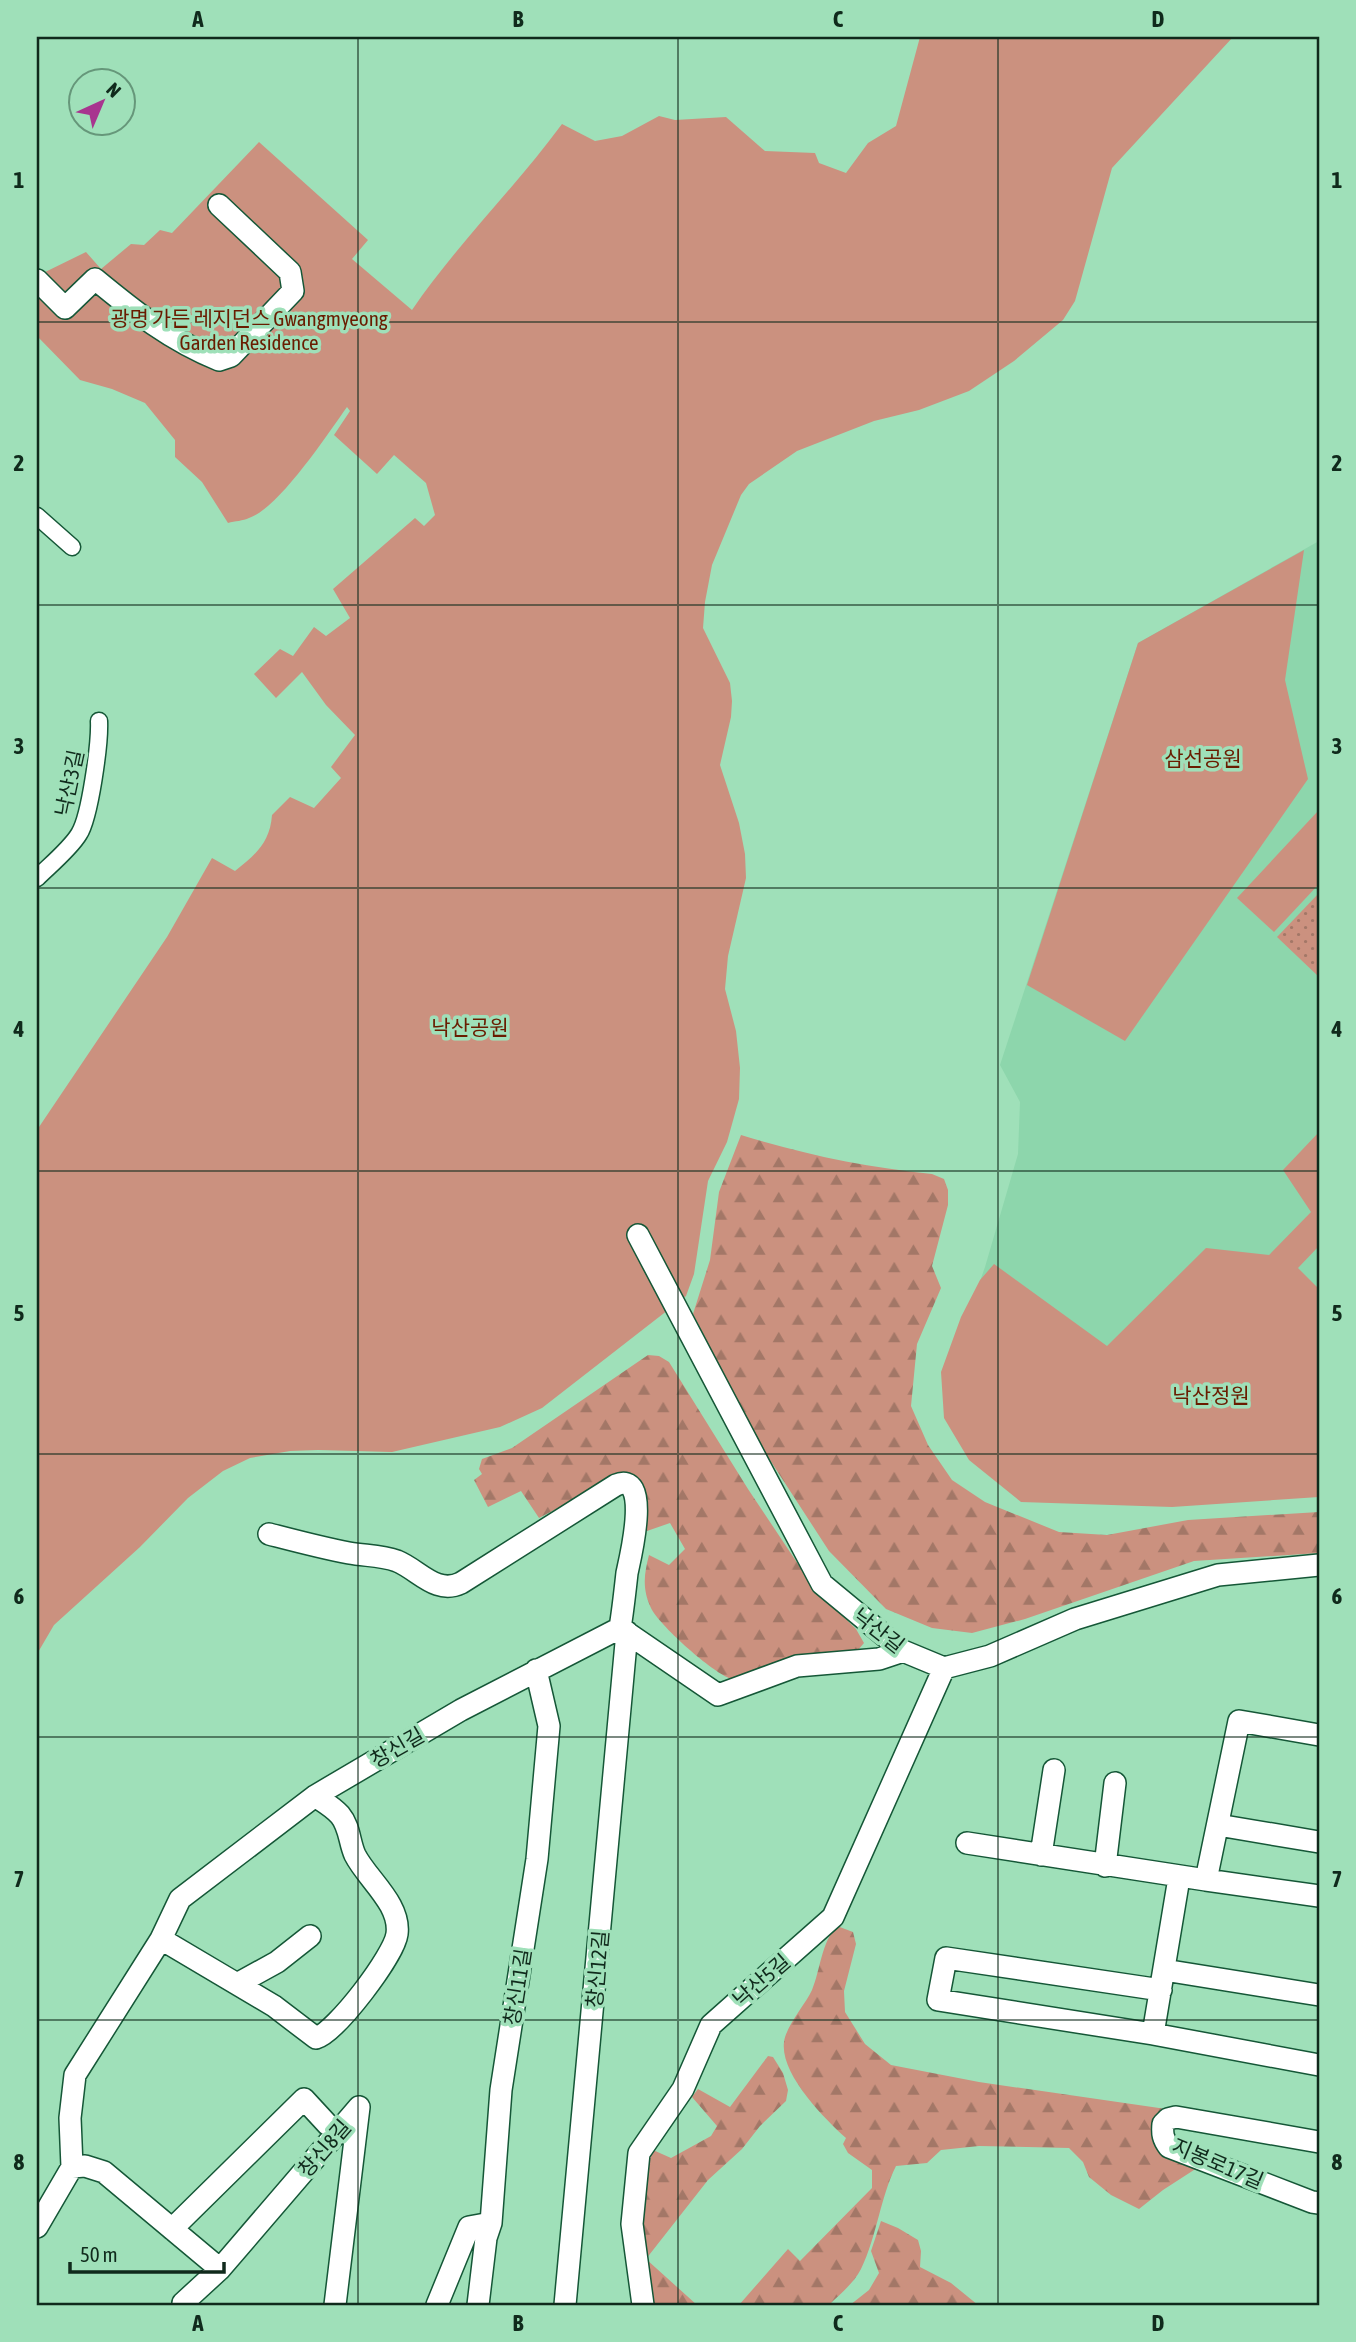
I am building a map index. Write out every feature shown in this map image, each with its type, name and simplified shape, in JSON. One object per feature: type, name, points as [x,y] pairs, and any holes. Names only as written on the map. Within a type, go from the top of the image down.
[{"type":"street","points":[[37,280],[65,308],[94,279],[142,318],[188,347],[219,360],[230,356],[293,291],[290,272],[219,205]]},
{"type":"street","points":[[37,516],[72,547]]},
{"type":"street","name":"낙산3길","points":[[37,878],[79,834],[88,808],[100,741],[99,721]]},
{"type":"street","name":"낙산길","points":[[638,1235],[822,1584],[903,1651],[944,1668]]},
{"type":"street","name":"창신12길","points":[[269,1534],[321,1547],[388,1558],[431,1582],[451,1587],[616,1485],[630,1486],[636,1495],[636,1525],[624,1630],[565,2305]]},
{"type":"street","points":[[944,1668],[990,1656],[1075,1619],[1218,1575],[1319,1565]]},
{"type":"street","points":[[624,1630],[718,1695],[797,1666],[879,1659],[903,1651]]},
{"type":"street","name":"창신길","points":[[72,2167],[70,2118],[75,2076],[162,1939],[180,1899],[314,1796],[461,1710],[536,1670],[624,1630]]},
{"type":"street","name":"낙산5길","points":[[643,2305],[632,2224],[639,2153],[683,2089],[711,2025],[833,1917],[944,1668]]},
{"type":"street","name":"창신11길","points":[[478,2305],[486,2238],[491,2223],[501,2090],[537,1859],[549,1726],[536,1670]]},
{"type":"street","points":[[1206,1880],[1239,1721],[1319,1735]]},
{"type":"street","points":[[1041,1855],[1054,1770]]},
{"type":"street","points":[[1105,1866],[1115,1783]]},
{"type":"street","points":[[162,1939],[274,2007],[316,2038],[329,2031],[359,1996],[394,1944],[397,1934],[394,1914],[358,1861],[347,1826],[335,1810],[314,1796]]},
{"type":"street","points":[[1218,1825],[1319,1842]]},
{"type":"street","points":[[967,1843],[1179,1878],[1319,1896]]},
{"type":"street","points":[[1153,2034],[1179,1878]]},
{"type":"street","points":[[237,1984],[277,1962],[310,1936]]},
{"type":"street","points":[[1319,1995],[946,1958],[938,2000],[1153,2034],[1319,2065]]},
{"type":"street","points":[[172,2229],[304,2099],[328,2125]]},
{"type":"street","name":"창신8길","points":[[185,2305],[183,2303],[220,2269],[359,2107],[335,2305]]},
{"type":"street","name":"지봉로17길","points":[[1319,2142],[1176,2117],[1163,2124],[1162,2133],[1169,2147],[1319,2203]]},
{"type":"street","points":[[37,2227],[72,2167],[85,2166],[104,2172],[220,2269]]},
{"type":"street","points":[[437,2305],[469,2227],[491,2223]]},
{"type":"shaded area","points":[[1319,541],[1319,1493],[948,1372],[985,1267],[1018,1154],[1020,1102],[1000,1065],[1138,643]]},
{"type":"green space","name":"낙산공원","points":[[920,37],[1233,37],[1112,168],[1075,301],[1063,320],[1014,361],[969,391],[919,410],[874,421],[797,451],[749,484],[741,495],[712,565],[703,628],[730,683],[731,717],[720,765],[739,823],[745,854],[746,878],[728,956],[725,989],[736,1031],[740,1068],[739,1099],[727,1142],[708,1181],[694,1274],[686,1296],[542,1408],[500,1427],[392,1452],[290,1451],[250,1458],[223,1471],[188,1498],[140,1547],[54,1625],[37,1654],[37,1130],[167,937],[212,858],[235,871],[260,848],[271,825],[272,815],[290,797],[314,808],[341,778],[331,767],[355,735],[326,705],[302,672],[276,698],[254,674],[280,649],[293,656],[314,627],[326,636],[350,618],[333,589],[415,518],[424,526],[435,515],[426,483],[394,455],[377,474],[334,435],[350,411],[347,407],[302,469],[274,500],[261,512],[249,518],[228,523],[202,482],[175,457],[175,440],[145,403],[112,389],[80,380],[37,336],[37,276],[86,252],[101,269],[131,244],[144,245],[160,230],[172,233],[259,142],[368,240],[352,259],[412,310],[448,262],[562,124],[595,141],[622,136],[659,116],[675,120],[726,117],[765,151],[815,153],[819,163],[846,173],[868,143],[896,126]]},
{"type":"green space","name":"삼선공원","points":[[1304,550],[1285,680],[1308,779],[1125,1041],[1027,985],[1138,643]]},
{"type":"green space","points":[[1318,811],[1319,884],[1274,932],[1237,898]]},
{"type":"green space","points":[[1319,893],[1319,977],[1277,937]]},
{"type":"green space","name":"낙산정원","points":[[1319,1132],[1319,1246],[1298,1268],[1319,1289],[1319,1497],[1172,1507],[1021,1502],[969,1460],[944,1418],[941,1372],[961,1317],[980,1280],[994,1264],[1107,1346],[1206,1248],[1269,1255],[1311,1212],[1283,1170]]},
{"type":"green space","points":[[741,1135],[789,1149],[883,1168],[932,1174],[944,1179],[948,1190],[948,1205],[932,1266],[941,1288],[917,1344],[911,1406],[928,1445],[952,1480],[985,1502],[1059,1532],[1107,1535],[1188,1520],[1319,1512],[1319,1553],[1194,1561],[1025,1619],[972,1633],[932,1628],[886,1609],[829,1551],[759,1443],[693,1314],[710,1260],[719,1192]]},
{"type":"green space","points":[[648,1355],[659,1356],[669,1362],[814,1588],[856,1629],[864,1643],[852,1657],[735,1680],[697,1656],[664,1625],[648,1601],[645,1582],[649,1555],[669,1565],[685,1549],[670,1523],[647,1531],[645,1495],[636,1477],[619,1476],[539,1518],[521,1491],[488,1507],[474,1480],[482,1474],[479,1469],[482,1459],[512,1448]]},
{"type":"green space","points":[[837,1926],[853,1932],[856,1944],[844,1991],[845,2012],[865,2044],[891,2065],[979,2082],[1166,2109],[1155,2123],[1152,2140],[1161,2154],[1197,2168],[1139,2209],[1111,2195],[1089,2177],[1083,2162],[1069,2148],[979,2146],[941,2150],[927,2163],[896,2166],[861,2269],[851,2284],[829,2305],[739,2305],[788,2249],[800,2261],[872,2188],[872,2170],[848,2153],[843,2144],[846,2138],[805,2094],[789,2068],[785,2054],[785,2036],[812,1990],[824,1948]]},
{"type":"green space","points":[[768,2056],[773,2057],[783,2073],[788,2090],[786,2101],[760,2126],[742,2149],[708,2180],[646,2259],[697,2305],[636,2305],[644,2161],[653,2150],[671,2158],[711,2136],[717,2126],[692,2097],[698,2089],[730,2107]]},
{"type":"green space","points":[[881,2221],[918,2240],[921,2251],[920,2267],[951,2283],[978,2305],[850,2305],[869,2290],[879,2273],[871,2251]]},
{"type":"park label","name":"광명 가든 레지던스 Gwangmyeong Garden Residence","points":[[249,330]]}]
